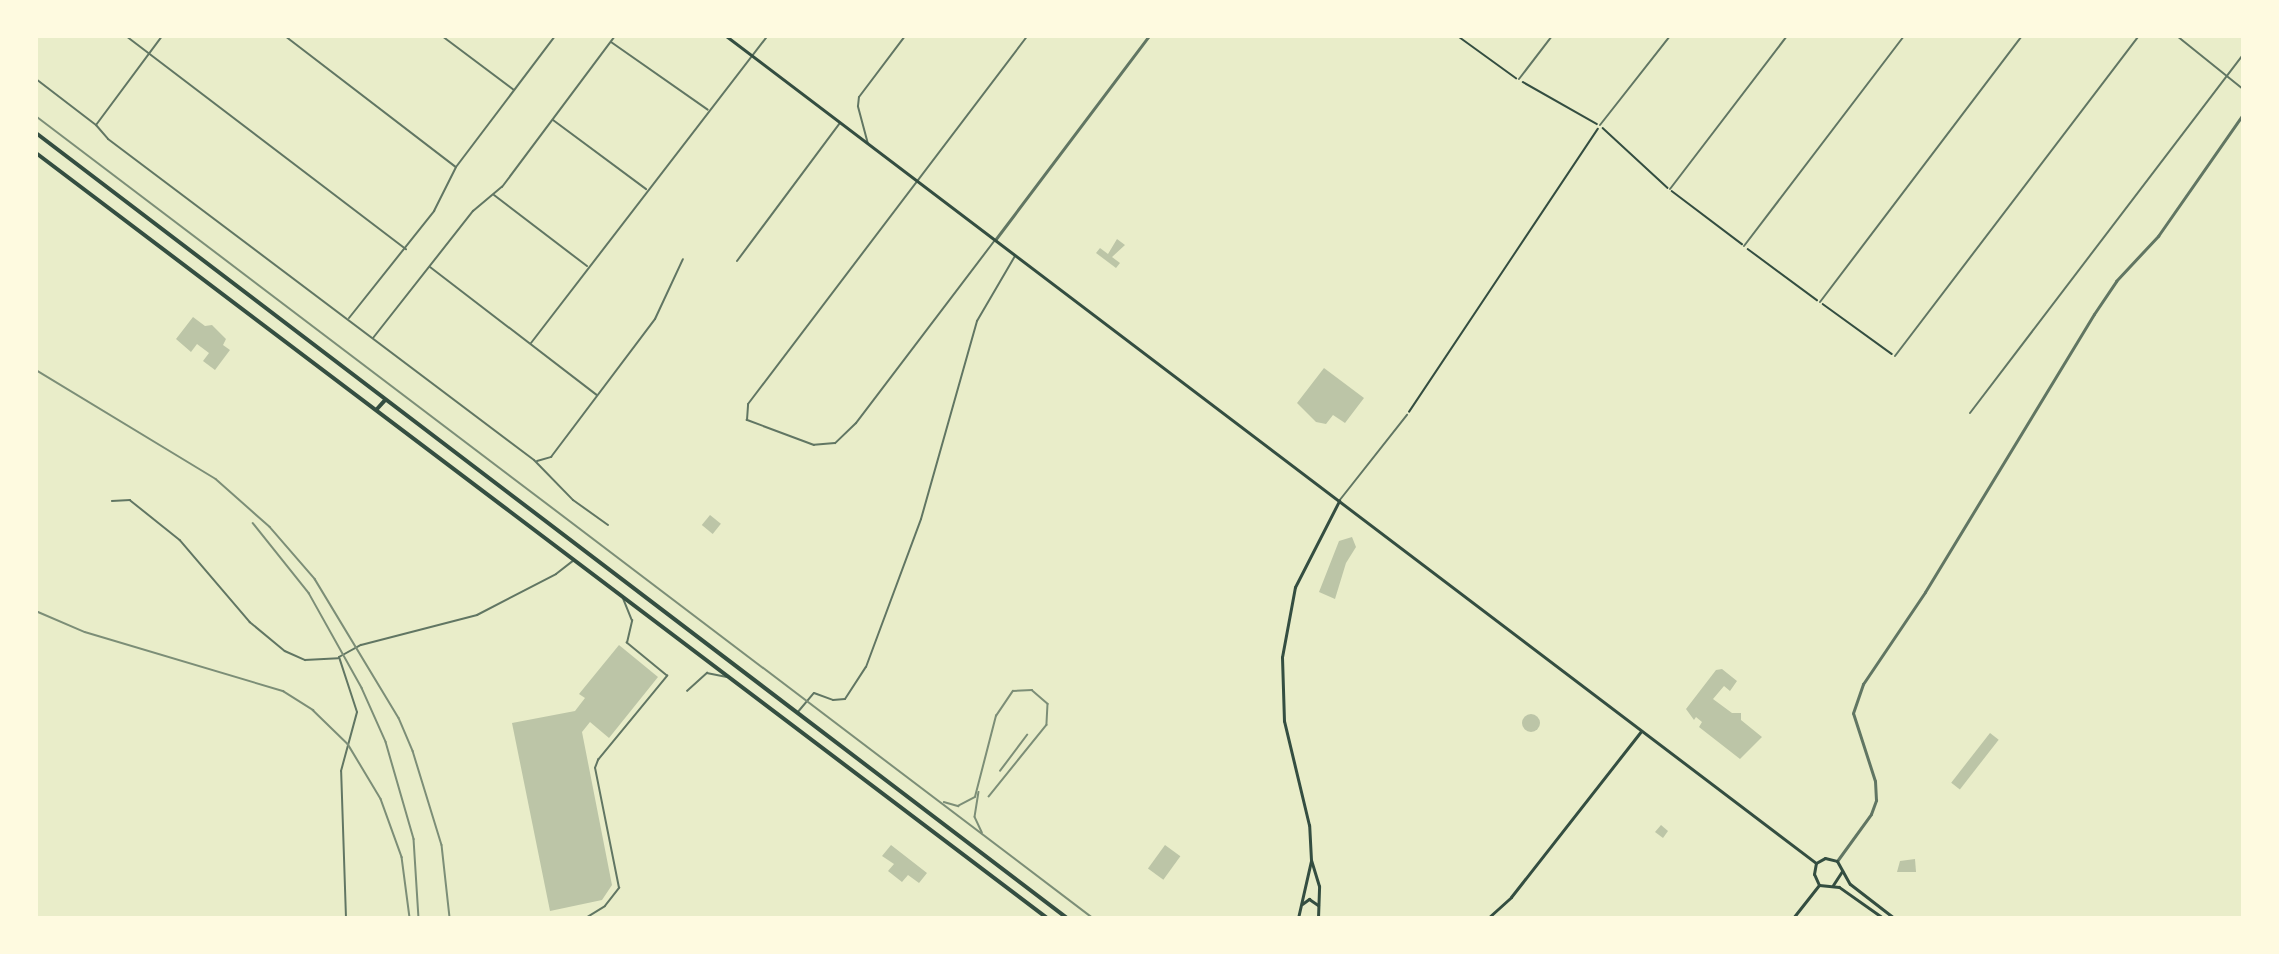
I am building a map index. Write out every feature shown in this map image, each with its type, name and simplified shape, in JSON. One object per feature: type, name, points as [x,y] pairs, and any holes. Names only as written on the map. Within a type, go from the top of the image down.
[{"type":"main road","points":[[726,36],[1816,863]]},
{"type":"main road","points":[[36,133],[1064,917]]},
{"type":"main road","points":[[36,153],[1047,918]]},
{"type":"main road","points":[[377,410],[384,400]]},
{"type":"main road","points":[[1318,918],[1319,886],[1311,860],[1306,806],[1284,721],[1282,657],[1295,587],[1339,501]]},
{"type":"main road","points":[[1488,918],[1511,897],[1641,731]]},
{"type":"main road","points":[[1816,863],[1825,858],[1837,861],[1850,884],[1894,918]]},
{"type":"main road","points":[[1298,918],[1311,860]]},
{"type":"main road","points":[[1816,863],[1814,874],[1820,885]]},
{"type":"main road","points":[[1831,886],[1839,881],[1841,870]]},
{"type":"main road","points":[[1820,885],[1845,890],[1883,918]]},
{"type":"main road","points":[[1793,918],[1820,885]]},
{"type":"main road","points":[[1301,905],[1309,899],[1318,905]]},
{"type":"street","points":[[126,36],[406,249]]},
{"type":"street","points":[[96,124],[162,36]]},
{"type":"street","points":[[285,36],[456,167]]},
{"type":"street","points":[[442,36],[514,90]]},
{"type":"street","points":[[350,318],[434,212],[456,167],[555,36]]},
{"type":"street","points":[[374,338],[473,211],[494,195],[615,36]]},
{"type":"street","points":[[531,343],[646,189],[767,36]]},
{"type":"street","points":[[868,144],[858,106],[860,97],[906,36]]},
{"type":"street","points":[[1027,36],[916,180],[744,412],[753,425],[814,445],[835,443],[856,423],[1149,36]]},
{"type":"street","points":[[1519,79],[1552,36]]},
{"type":"street","points":[[1600,125],[1670,36]]},
{"type":"street","points":[[1670,189],[1787,36]]},
{"type":"street","points":[[1744,246],[1904,36]]},
{"type":"street","points":[[1820,302],[2022,36]]},
{"type":"street","points":[[1895,356],[2139,36]]},
{"type":"street","points":[[2177,36],[2243,89]]},
{"type":"street","points":[[611,42],[708,110]]},
{"type":"street","points":[[1970,413],[2243,55]]},
{"type":"street","points":[[36,79],[96,124],[108,139],[350,318],[534,460],[573,500],[608,525]]},
{"type":"street","points":[[1837,861],[1871,814],[1876,800],[1875,781],[1853,713],[1863,684],[1925,592],[2116,281],[2158,236],[2243,114]]},
{"type":"street","points":[[553,120],[646,189]]},
{"type":"street","points":[[737,261],[840,123]]},
{"type":"street","points":[[494,195],[587,267]]},
{"type":"street","points":[[797,712],[814,693],[833,700],[845,699],[866,668],[918,528],[977,321],[1015,256]]},
{"type":"street","points":[[534,460],[540,462],[551,457],[655,319],[683,259]]},
{"type":"street","points":[[430,267],[597,394]]},
{"type":"street","points":[[1339,501],[1407,415]]},
{"type":"street","points":[[346,918],[342,763],[357,712],[339,657],[361,645],[477,615],[556,574],[574,560]]},
{"type":"lane","points":[[112,501],[130,500],[173,534],[250,622],[285,651],[305,660],[339,657]]},
{"type":"lane","points":[[586,918],[610,901],[619,888],[595,768],[598,760],[667,676],[630,647],[627,637],[632,621],[621,595]]},
{"type":"lane","points":[[687,691],[707,673],[730,678]]},
{"type":"path","points":[[1458,36],[1519,79],[1600,125],[1670,189],[1895,356]]},
{"type":"path","points":[[1407,415],[1600,125]]},
{"type":"building","points":[[1117,239],[1125,245],[1112,257],[1120,263],[1116,268],[1096,253],[1100,248],[1108,254]]},
{"type":"building","points":[[193,317],[205,326],[212,325],[226,339],[223,345],[230,350],[215,370],[203,361],[209,353],[197,344],[191,352],[176,339]]},
{"type":"building","points":[[1324,368],[1364,398],[1345,423],[1333,415],[1326,424],[1316,422],[1297,403]]},
{"type":"building","points":[[710,515],[721,524],[713,534],[702,525]]},
{"type":"building","points":[[1352,537],[1356,547],[1346,563],[1335,599],[1319,592],[1339,541]]},
{"type":"building","points":[[619,645],[658,677],[609,738],[590,722],[582,732],[612,885],[602,900],[550,911],[512,723],[575,711],[585,698],[579,694]]},
{"type":"building","points":[[1722,669],[1737,681],[1730,691],[1724,686],[1713,699],[1732,713],[1741,713],[1741,720],[1762,737],[1740,759],[1699,727],[1702,722],[1696,717],[1694,720],[1686,709],[1716,670]]},
{"type":"building","points":[[1531,714],[1537,717],[1540,723],[1537,729],[1531,732],[1525,729],[1522,723],[1525,717]]},
{"type":"building","points":[[1990,733],[1999,740],[1960,789],[1951,783]]},
{"type":"building","points":[[1661,825],[1668,831],[1663,838],[1655,832]]},
{"type":"building","points":[[891,845],[927,873],[919,883],[908,875],[902,882],[888,871],[894,864],[882,856]]},
{"type":"building","points":[[1165,845],[1180,856],[1163,880],[1148,868]]},
{"type":"building","points":[[1915,859],[1916,872],[1897,872],[1900,861]]},
{"type":"tram line","points":[[36,116],[1093,918]]},
{"type":"tram line","points":[[944,802],[958,806],[975,797],[996,716],[1013,691],[1032,690],[1048,704],[1047,725],[989,797]]},
{"type":"tram line","points":[[1000,771],[1027,735]]},
{"type":"tram line","points":[[979,792],[975,817],[982,832]]},
{"type":"railway","points":[[36,370],[216,479],[270,527],[315,579],[399,718],[413,751],[442,845],[450,918]]},
{"type":"railway","points":[[253,523],[309,593],[362,688],[386,742],[414,839],[419,918]]},
{"type":"railway","points":[[36,611],[85,632],[283,691],[313,710],[348,744],[381,799],[402,857],[410,918]]}]
